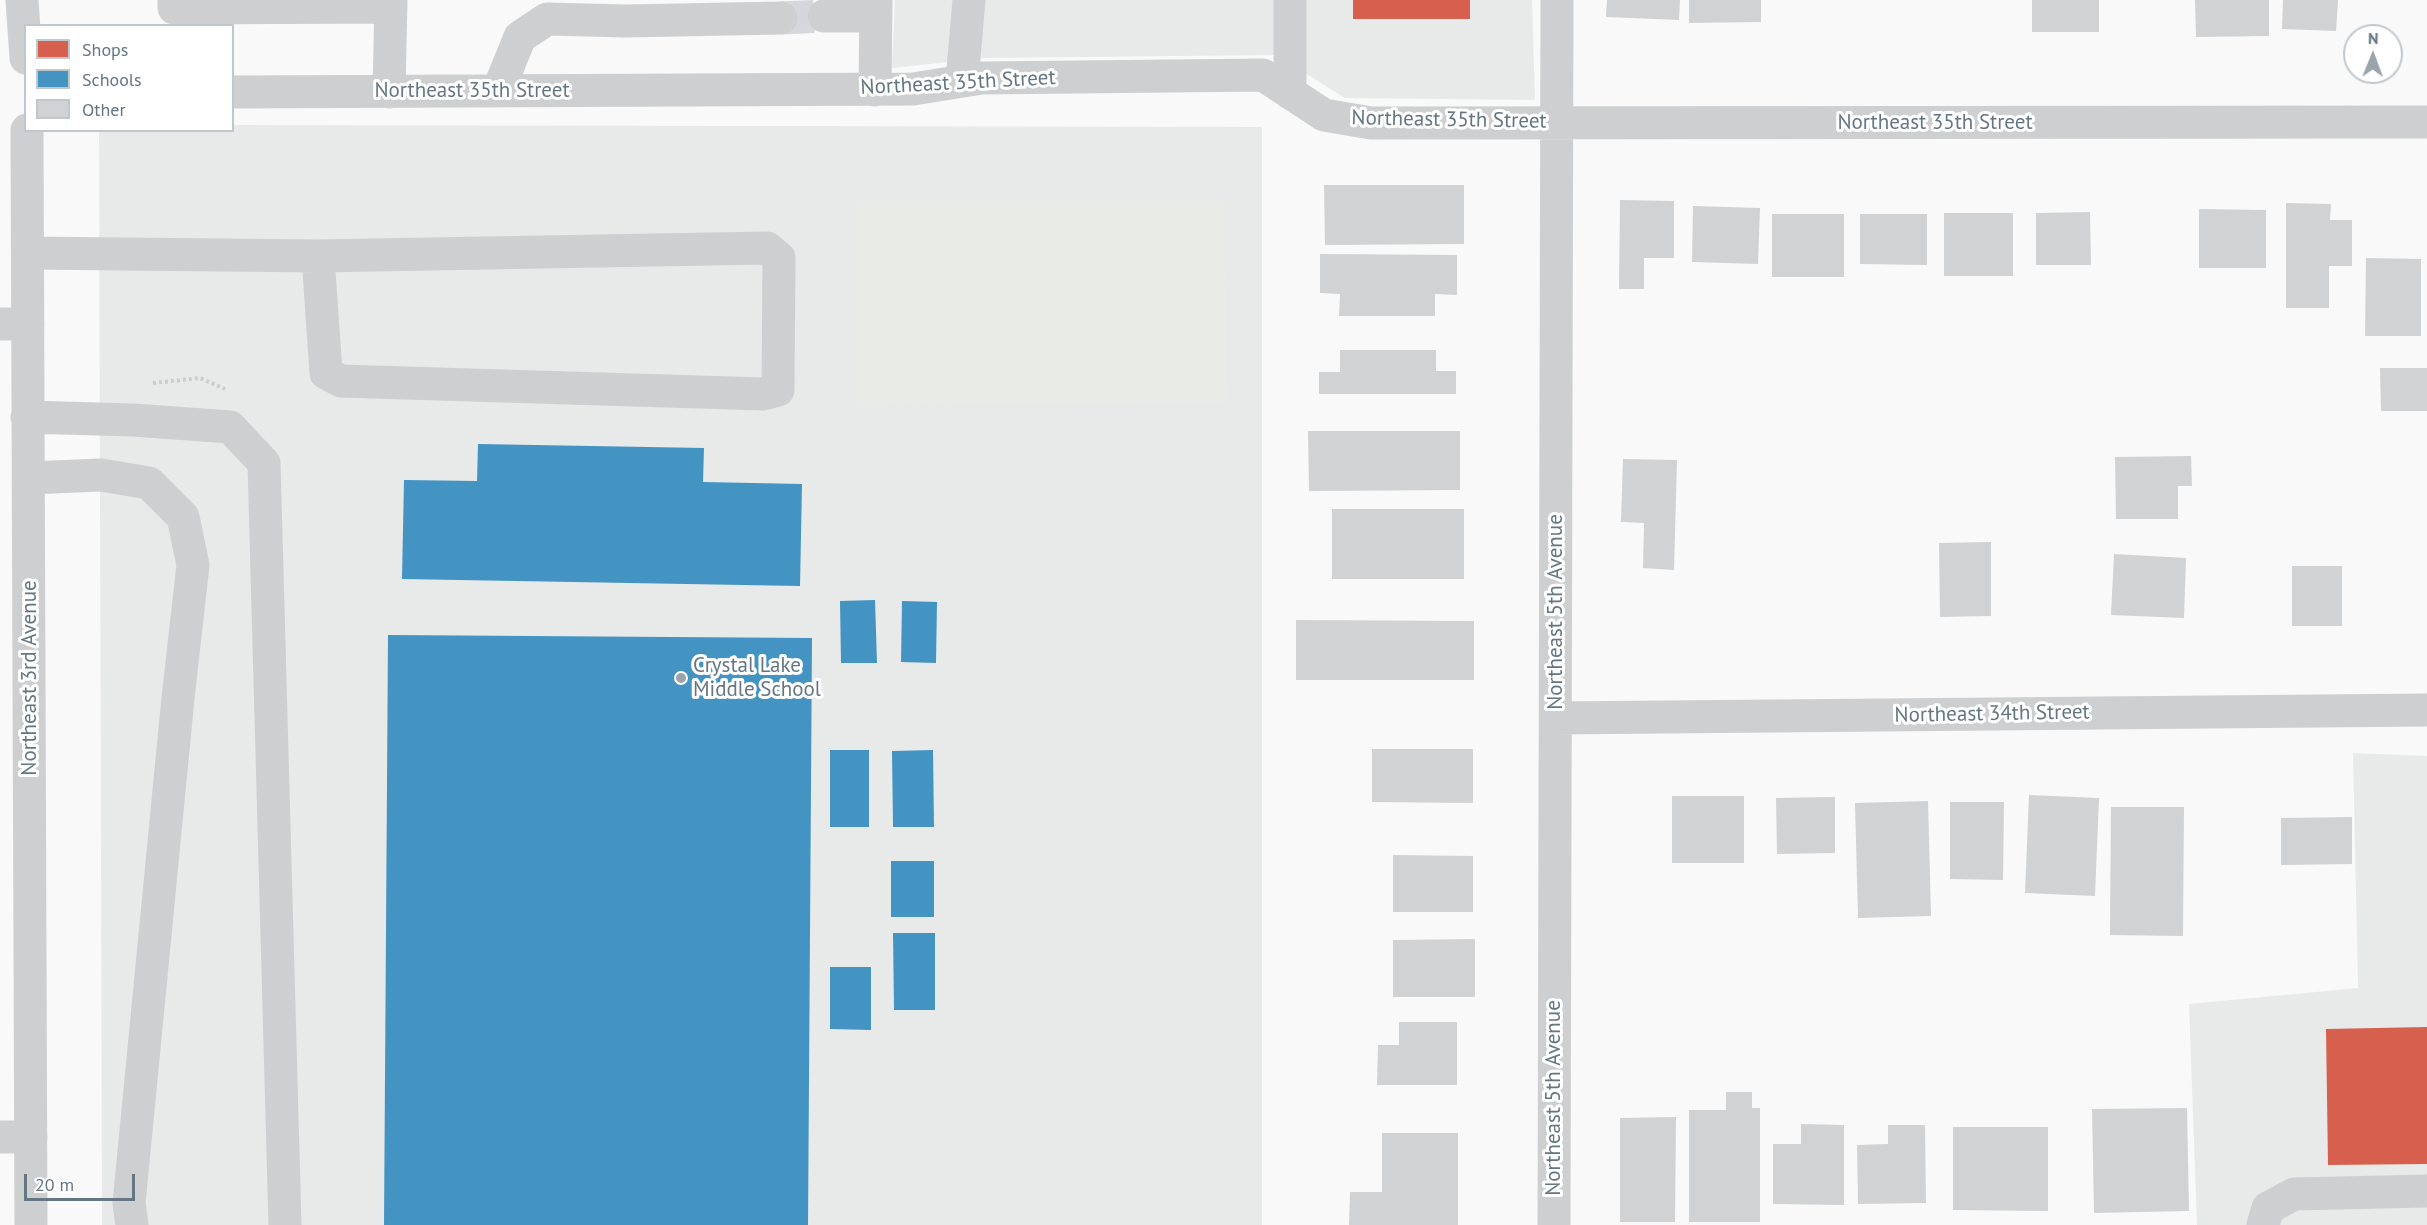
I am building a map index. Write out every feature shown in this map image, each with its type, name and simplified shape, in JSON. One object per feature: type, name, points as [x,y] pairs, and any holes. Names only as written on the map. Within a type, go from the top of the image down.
[{"type":"street","points":[[22,0],[24,29]]},
{"type":"street","points":[[174,0],[174,8],[391,4],[389,92]]},
{"type":"street","points":[[962,81],[969,0]]},
{"type":"street","points":[[1290,0],[1290,93]]},
{"type":"street","name":"Northeast 5th Avenue","points":[[1554,1225],[1557,0]]},
{"type":"street","points":[[824,16],[876,8],[875,90]]},
{"type":"street","points":[[498,91],[520,37],[548,19],[626,21],[781,18]]},
{"type":"street","name":"Northeast 35th Street","points":[[234,92],[875,90],[913,89],[982,78],[1263,75],[1324,115],[1371,123],[2427,122]]},
{"type":"street","name":"Northeast 3rd Avenue","points":[[27,132],[28,253],[14,324],[27,417],[29,478],[16,1137],[31,1225]]},
{"type":"street","points":[[28,253],[318,256],[767,248],[779,258],[778,390],[764,394],[340,381],[326,373],[318,256]]},
{"type":"street","points":[[27,417],[133,420],[230,427],[264,463],[285,1225]]},
{"type":"street","points":[[29,478],[101,475],[149,483],[183,517],[193,565],[143,1044],[129,1203],[132,1225]]},
{"type":"street","name":"Northeast 34th Street","points":[[1556,718],[2427,710]]},
{"type":"street","points":[[2263,1225],[2268,1208],[2294,1194],[2427,1191]]},
{"type":"shaded area","points":[[895,0],[1532,0],[1535,100],[1345,98],[1276,55],[986,58],[892,68]]},
{"type":"shaded area","name":"Crystal Lake Middle School","points":[[234,125],[1262,127],[1262,1225],[102,1225],[99,132],[234,132]]},
{"type":"shaded area","points":[[857,202],[1225,203],[1227,402],[856,403]]},
{"type":"shaded area","points":[[2353,753],[2427,756],[2427,1225],[2197,1225],[2189,1004],[2358,988]]},
{"type":"building: Shops","points":[[1353,0],[1470,0],[1470,19],[1353,19]]},
{"type":"building: Shops","points":[[2427,1027],[2427,1164],[2328,1165],[2326,1029]]},
{"type":"building: Schools","points":[[478,444],[704,448],[703,482],[802,484],[800,586],[402,579],[404,480],[477,481]]},
{"type":"building: Schools","points":[[875,600],[877,663],[841,663],[840,601]]},
{"type":"building: Schools","points":[[902,601],[937,602],[936,663],[901,662]]},
{"type":"building: Schools","points":[[388,635],[812,638],[808,1225],[384,1225]]},
{"type":"building: Schools","points":[[830,750],[869,750],[869,827],[830,827]]},
{"type":"building: Schools","points":[[933,750],[934,827],[893,827],[892,751]]},
{"type":"building: Schools","points":[[891,861],[934,861],[934,917],[891,917]]},
{"type":"building: Schools","points":[[893,933],[935,933],[935,1010],[894,1010]]},
{"type":"building: Schools","points":[[830,967],[871,967],[871,1030],[830,1029]]},
{"type":"building: Other","points":[[1607,0],[1680,0],[1679,20],[1606,17]]},
{"type":"building: Other","points":[[1689,0],[1761,0],[1761,22],[1689,23]]},
{"type":"building: Other","points":[[2032,0],[2099,0],[2099,32],[2032,32]]},
{"type":"building: Other","points":[[2195,0],[2269,0],[2269,36],[2196,37]]},
{"type":"building: Other","points":[[2283,0],[2338,0],[2336,31],[2282,29]]},
{"type":"building: Other","points":[[1324,185],[1464,185],[1464,244],[1325,245]]},
{"type":"building: Other","points":[[1620,200],[1674,201],[1674,258],[1644,258],[1644,289],[1619,289]]},
{"type":"building: Other","points":[[2286,203],[2331,204],[2330,220],[2352,220],[2352,266],[2329,266],[2329,308],[2286,308]]},
{"type":"building: Other","points":[[1693,206],[1760,208],[1758,264],[1692,262]]},
{"type":"building: Other","points":[[2199,209],[2266,210],[2266,268],[2199,268]]},
{"type":"building: Other","points":[[2090,212],[2091,265],[2036,265],[2036,213]]},
{"type":"building: Other","points":[[1944,213],[2013,213],[2013,276],[1944,276]]},
{"type":"building: Other","points":[[1772,214],[1844,214],[1844,277],[1772,277]]},
{"type":"building: Other","points":[[1860,214],[1927,214],[1927,265],[1860,264]]},
{"type":"building: Other","points":[[1320,254],[1457,255],[1457,295],[1435,294],[1435,316],[1339,316],[1340,294],[1320,293]]},
{"type":"building: Other","points":[[2366,258],[2421,259],[2421,336],[2365,336]]},
{"type":"building: Other","points":[[1340,350],[1436,350],[1436,371],[1456,371],[1456,394],[1319,394],[1319,372],[1340,372]]},
{"type":"building: Other","points":[[2380,368],[2427,368],[2427,411],[2381,411]]},
{"type":"building: Other","points":[[1308,431],[1460,431],[1460,490],[1309,491]]},
{"type":"building: Other","points":[[2191,456],[2192,486],[2178,486],[2178,519],[2116,519],[2115,457]]},
{"type":"building: Other","points":[[1623,459],[1677,460],[1674,570],[1643,568],[1644,523],[1621,522]]},
{"type":"building: Other","points":[[1332,509],[1464,509],[1464,579],[1332,579]]},
{"type":"building: Other","points":[[1991,542],[1991,616],[1940,617],[1939,543]]},
{"type":"building: Other","points":[[2114,554],[2186,558],[2184,618],[2111,615]]},
{"type":"building: Other","points":[[2292,566],[2342,566],[2342,626],[2292,626]]},
{"type":"building: Other","points":[[1296,620],[1474,621],[1474,680],[1296,680]]},
{"type":"building: Other","points":[[1372,749],[1473,749],[1473,803],[1372,802]]},
{"type":"building: Other","points":[[2029,795],[2099,798],[2095,896],[2025,893]]},
{"type":"building: Other","points":[[1672,796],[1744,796],[1744,863],[1672,863]]},
{"type":"building: Other","points":[[1835,797],[1835,853],[1777,854],[1776,798]]},
{"type":"building: Other","points":[[1928,801],[1931,916],[1858,918],[1855,803]]},
{"type":"building: Other","points":[[1950,802],[2004,802],[2003,880],[1950,879]]},
{"type":"building: Other","points":[[2111,807],[2184,807],[2183,936],[2110,935]]},
{"type":"building: Other","points":[[2352,817],[2352,864],[2281,865],[2281,818]]},
{"type":"building: Other","points":[[1393,855],[1473,856],[1473,912],[1393,912]]},
{"type":"building: Other","points":[[1475,939],[1475,997],[1393,997],[1393,940]]},
{"type":"building: Other","points":[[1399,1022],[1457,1022],[1457,1085],[1377,1085],[1378,1045],[1399,1045]]},
{"type":"building: Other","points":[[1726,1092],[1752,1092],[1752,1108],[1760,1108],[1760,1222],[1689,1222],[1689,1110],[1726,1110]]},
{"type":"building: Other","points":[[2187,1108],[2189,1211],[2094,1213],[2092,1109]]},
{"type":"building: Other","points":[[1676,1117],[1675,1222],[1620,1222],[1620,1118]]},
{"type":"building: Other","points":[[1801,1124],[1844,1125],[1844,1205],[1773,1204],[1773,1144],[1801,1144]]},
{"type":"building: Other","points":[[1888,1125],[1925,1125],[1926,1203],[1858,1204],[1857,1145],[1888,1144]]},
{"type":"building: Other","points":[[1953,1127],[2048,1127],[2048,1211],[1953,1210]]},
{"type":"building: Other","points":[[1382,1133],[1458,1133],[1458,1225],[1349,1225],[1350,1192],[1382,1192]]},
{"type":"tunnel","points":[[781,18],[824,16]]},
{"type":"place","name":"Crystal Lake Middle School","points":[[681,678]]}]
